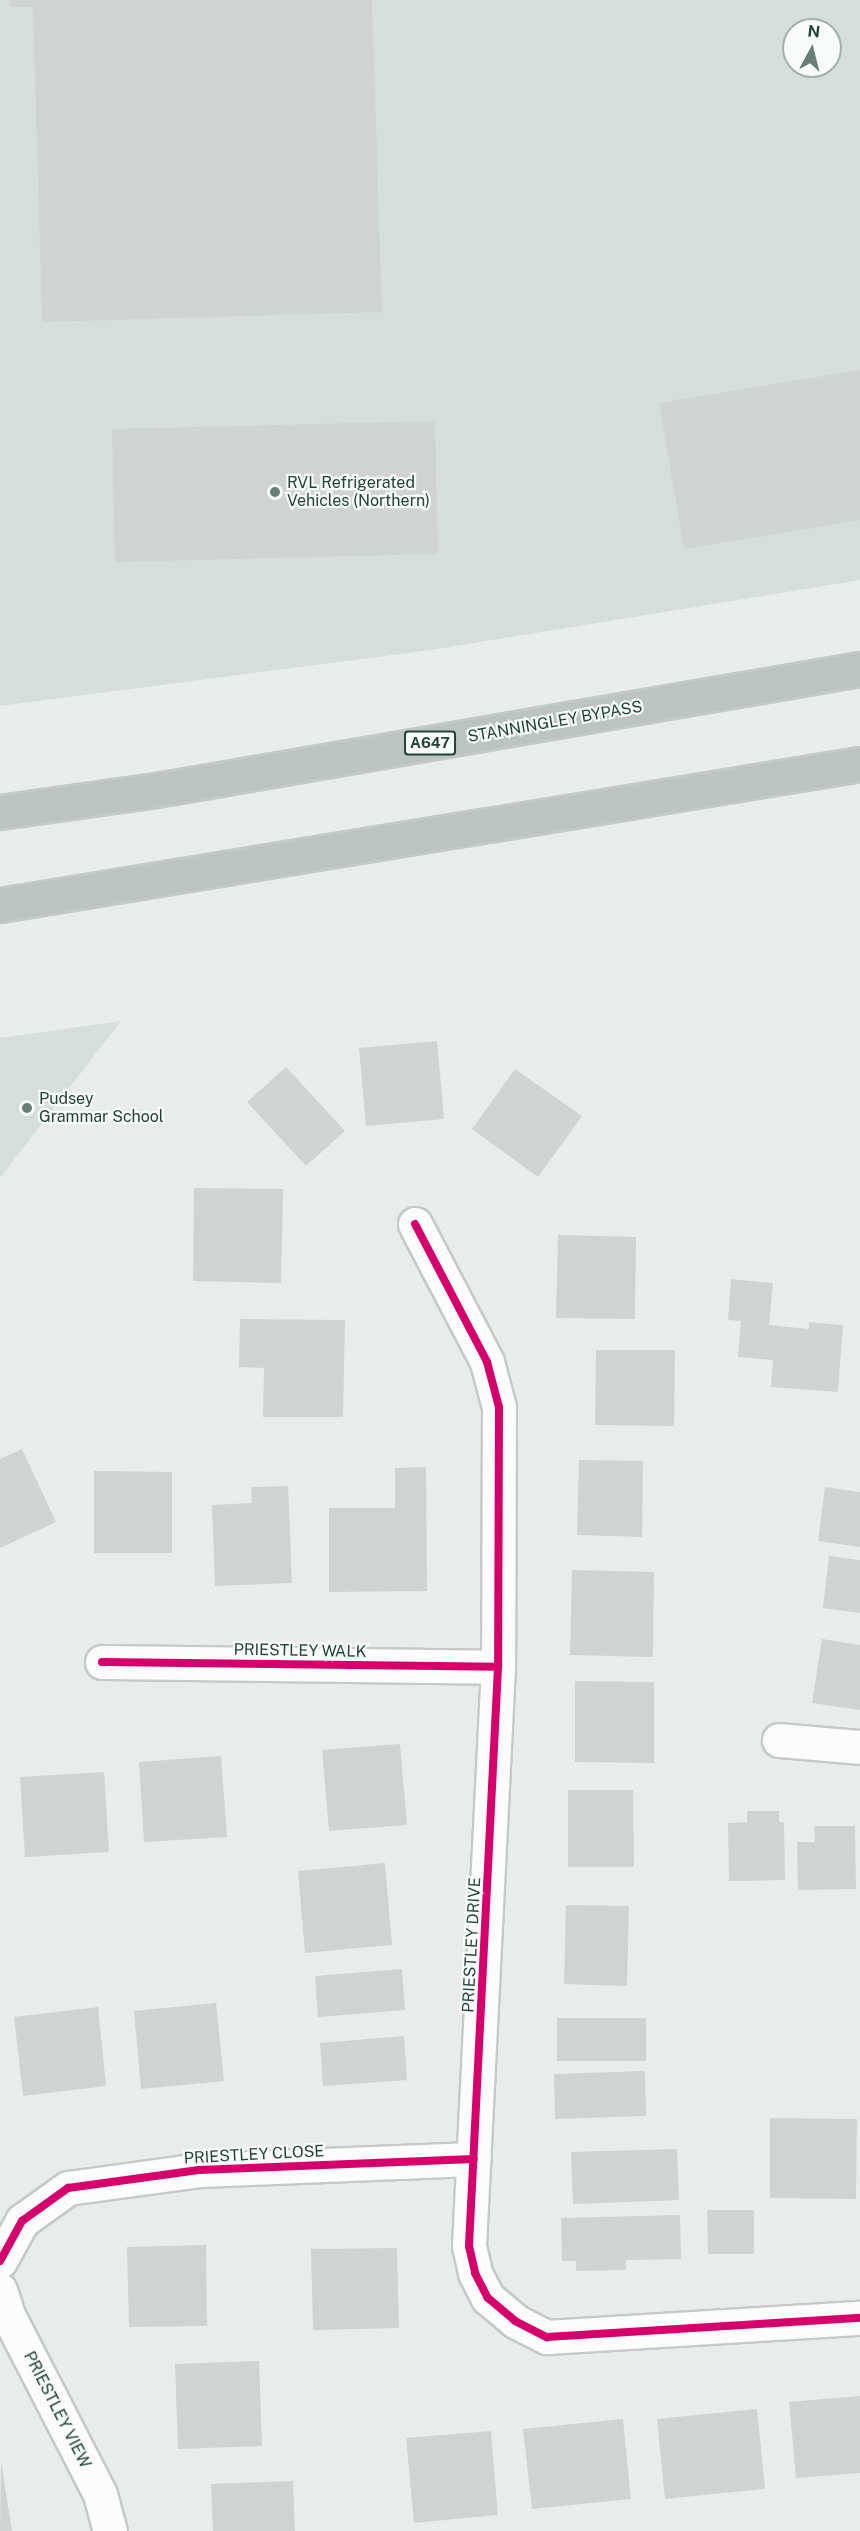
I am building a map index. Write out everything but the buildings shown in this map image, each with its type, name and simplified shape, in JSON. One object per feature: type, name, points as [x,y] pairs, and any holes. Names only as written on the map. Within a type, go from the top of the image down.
[{"type":"highway","name":"STANNINGLEY BYPASS","points":[[0,812],[150,791],[860,669]]},
{"type":"highway","points":[[0,905],[860,764]]},
{"type":"street","name":"PRIESTLEY DRIVE","points":[[415,1224],[487,1362],[499,1407],[498,1667],[469,2246],[475,2273],[488,2298],[515,2321],[547,2337],[860,2318]]},
{"type":"street","name":"PRIESTLEY WALK","points":[[102,1662],[498,1667]]},
{"type":"street","points":[[779,1740],[860,1747]]},
{"type":"street","name":"PRIESTLEY CLOSE","points":[[0,2261],[22,2221],[68,2188],[199,2170],[474,2159]]},
{"type":"street","name":"PRIESTLEY VIEW","points":[[0,2290],[9,2317],[100,2494],[111,2531]]},
{"type":"shaded area","points":[[0,0],[860,0],[860,580],[431,650],[0,706]]},
{"type":"shaded area","name":"Pudsey Grammar School","points":[[121,1021],[0,1178],[0,1038]]},
{"type":"cycle path","points":[[415,1224],[487,1362],[499,1407],[498,1667],[469,2246],[475,2273],[488,2298],[515,2321],[547,2337],[860,2318]]},
{"type":"cycle path","points":[[102,1662],[498,1667]]},
{"type":"cycle path","points":[[0,2261],[22,2221],[68,2188],[199,2170],[474,2159]]},
{"type":"place","name":"RVL Refrigerated Vehicles (Northern)","points":[[275,492]]},
{"type":"place","name":"Pudsey Grammar School","points":[[27,1108]]}]
